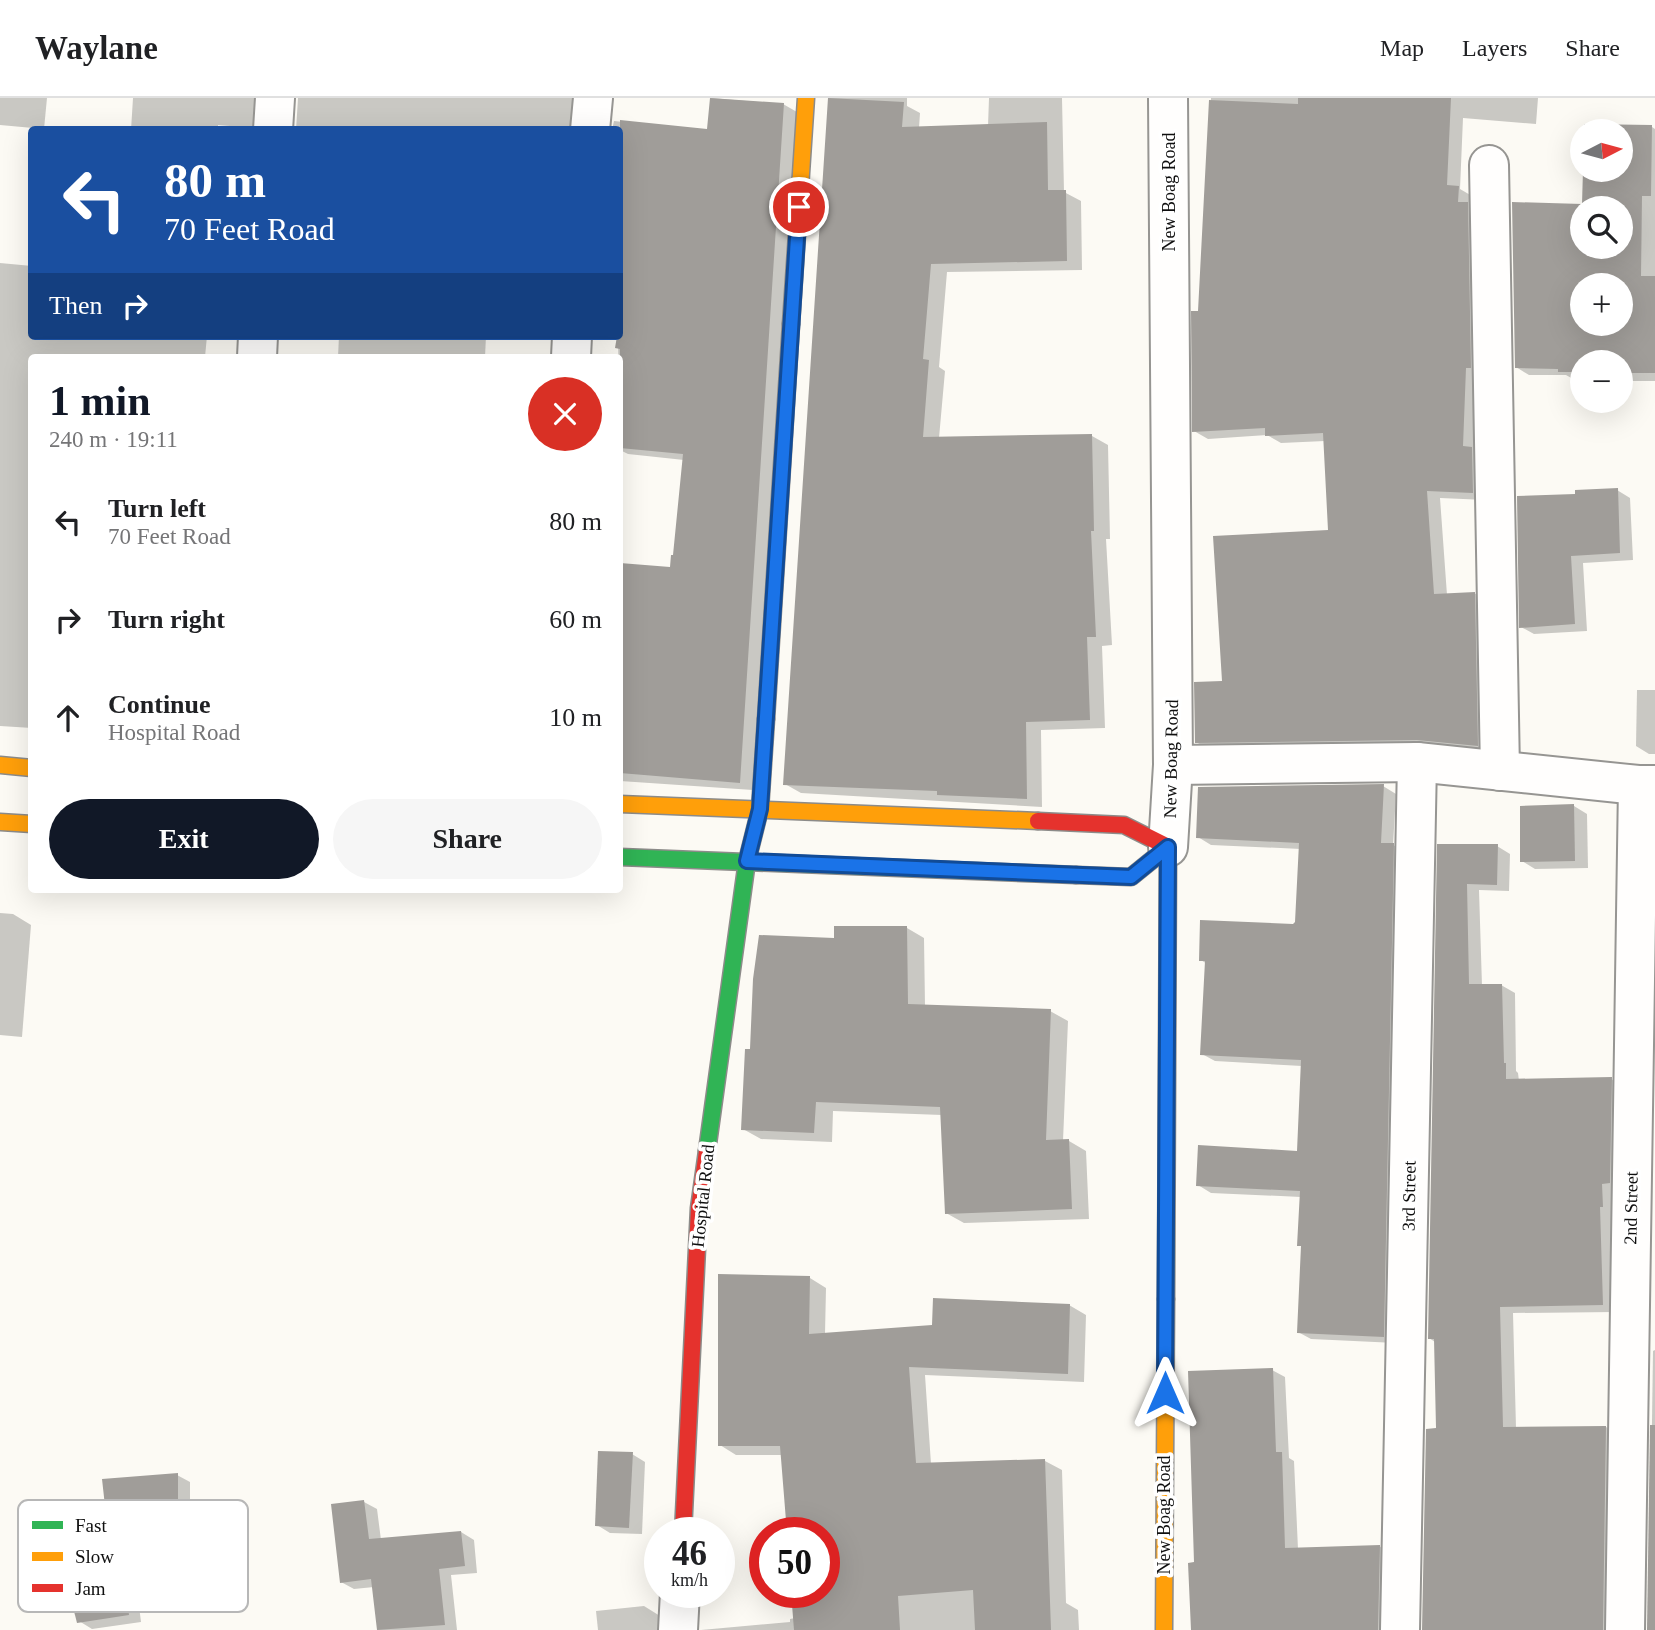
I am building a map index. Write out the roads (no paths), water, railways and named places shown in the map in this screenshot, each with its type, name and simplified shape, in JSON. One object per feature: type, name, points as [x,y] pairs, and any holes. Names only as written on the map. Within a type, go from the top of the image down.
[{"type":"main road","points":[[760,809],[806,98]]},
{"type":"main road","points":[[0,765],[28,768]]},
{"type":"main road","points":[[623,804],[1124,825],[1168,847],[1131,877],[623,857]]},
{"type":"main road","name":"Hospital Road","points":[[684,1517],[699,1208],[747,861],[760,809]]},
{"type":"main road","points":[[0,822],[28,824]]},
{"type":"main road","name":"New Boag Road","points":[[1164,1630],[1168,847]]},
{"type":"street","points":[[273,126],[275,98]]},
{"type":"street","points":[[590,126],[593,98]]},
{"type":"street","name":"New Boag Road","points":[[1168,98],[1173,765],[1168,847]]},
{"type":"street","points":[[1489,165],[1500,771]]},
{"type":"street","points":[[1173,765],[1417,762],[1646,785]]},
{"type":"street","name":"3rd Street","points":[[1400,1630],[1417,762]]},
{"type":"street","name":"2nd Street","points":[[1625,1630],[1646,785]]},
{"type":"street","points":[[678,1630],[679,1608]]}]
